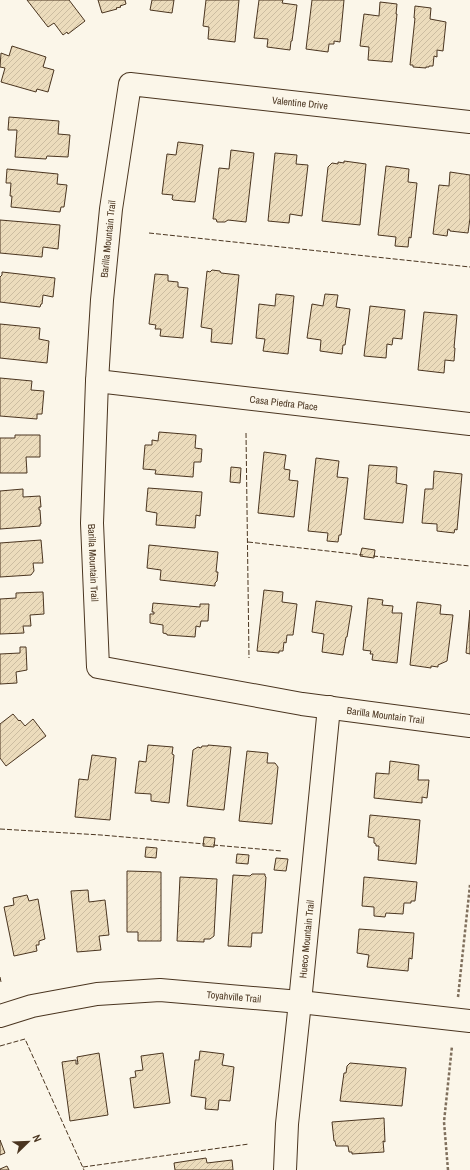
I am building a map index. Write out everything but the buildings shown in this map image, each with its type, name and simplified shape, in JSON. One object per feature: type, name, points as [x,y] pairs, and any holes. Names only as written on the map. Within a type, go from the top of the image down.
[{"type":"street","name":"Valentine Drive","points":[[130,84],[470,122]]},
{"type":"street","name":"Barilla Mountain Trail","points":[[130,84],[111,209],[102,300],[97,381],[92,523],[98,667],[302,704],[470,726]]},
{"type":"street","name":"Casa Piedra Place","points":[[97,381],[470,424]]},
{"type":"street","name":"Hueco Mountain Trail","points":[[285,1170],[287,1124],[329,708]]},
{"type":"street","name":"Toyahville Trail","points":[[0,1016],[32,1006],[97,994],[160,990],[300,1002],[470,1021]]},
{"type":"path","points":[[458,997],[470,885]]},
{"type":"path","points":[[448,1170],[444,1122],[452,1046]]},
{"type":"fence","points":[[149,233],[470,267]]},
{"type":"fence","points":[[246,433],[249,658]]},
{"type":"fence","points":[[248,542],[363,555]]},
{"type":"fence","points":[[373,556],[470,566]]},
{"type":"fence","points":[[0,829],[101,835],[205,844]]},
{"type":"fence","points":[[213,845],[282,851]]},
{"type":"fence","points":[[0,977],[0,983]]},
{"type":"fence","points":[[0,1046],[25,1039],[84,1170]]},
{"type":"fence","points":[[83,1167],[249,1144]]}]
